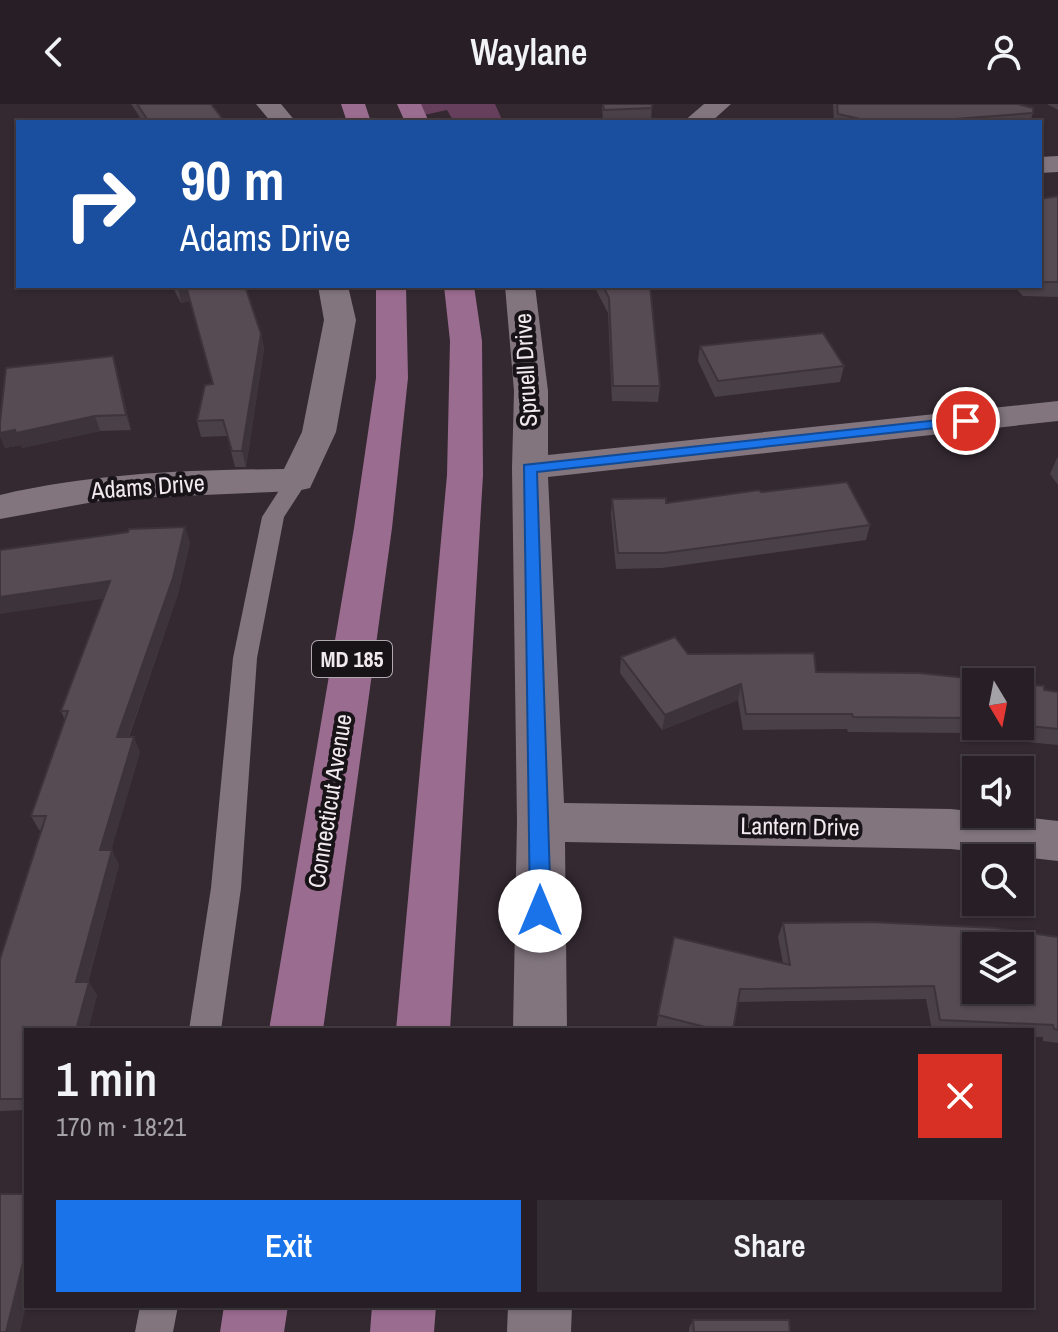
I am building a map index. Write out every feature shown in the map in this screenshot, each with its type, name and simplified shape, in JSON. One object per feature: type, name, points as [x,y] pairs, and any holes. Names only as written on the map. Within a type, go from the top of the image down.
[{"type":"main road","name":"Connecticut Avenue","points":[[296,1028],[373,528],[392,378],[391,288]]},
{"type":"main road","points":[[423,1028],[465,475],[466,341],[459,288]]},
{"type":"main road","points":[[252,1332],[256,1308]]},
{"type":"main road","points":[[402,1332],[404,1308]]},
{"type":"street","points":[[268,104],[282,120]]},
{"type":"street","points":[[297,480],[319,432],[335,348],[340,320],[333,288]]},
{"type":"street","name":"Spruell Drive","points":[[520,288],[531,391],[530,468],[541,822],[540,1028]]},
{"type":"street","points":[[530,468],[1058,411]]},
{"type":"street","name":"Adams Drive","points":[[0,507],[32,498],[140,484],[297,480]]},
{"type":"street","name":"Lantern Drive","points":[[541,822],[951,829],[1058,841]]},
{"type":"street","points":[[539,1332],[540,1308]]},
{"type":"lane","points":[[205,1028],[226,888],[245,658],[273,517],[297,480]]},
{"type":"lane","points":[[154,1332],[159,1308]]},
{"type":"shaded area","points":[[409,104],[495,104],[502,120],[453,120],[447,110],[415,117]]},
{"type":"building","points":[[137,104],[211,104],[223,120],[148,120]]},
{"type":"building","points":[[603,104],[652,104],[652,108],[604,110]]},
{"type":"building","points":[[837,104],[1018,104],[1033,108],[1033,113],[943,120],[864,120],[838,114]]},
{"type":"building","points":[[1058,196],[1058,282],[1042,282],[1042,199]]},
{"type":"building","points":[[187,288],[246,288],[261,334],[242,451],[232,451],[223,420],[197,421],[205,385],[213,384]]},
{"type":"building","points":[[604,288],[650,288],[660,386],[613,386],[609,298]]},
{"type":"building","points":[[823,333],[844,366],[718,381],[700,346]]},
{"type":"building","points":[[113,356],[126,415],[95,416],[16,433],[15,430],[0,433],[6,368]]},
{"type":"building","points":[[847,482],[870,525],[664,553],[618,553],[612,499],[666,498],[666,503]]},
{"type":"building","points":[[185,527],[173,578],[117,737],[134,737],[100,850],[112,850],[76,982],[89,982],[77,1028],[24,1028],[24,1099],[0,1099],[0,959],[46,816],[31,816],[68,711],[61,711],[110,581],[0,597],[0,550],[128,532],[129,529]]},
{"type":"building","points":[[675,637],[688,654],[814,653],[816,672],[919,673],[962,677],[962,718],[746,714],[741,684],[665,715],[621,657]]},
{"type":"building","points":[[1034,685],[1058,692],[1058,729],[1034,726]]},
{"type":"building","points":[[871,922],[1024,932],[962,932],[962,1004],[1034,1004],[1034,934],[1058,937],[1058,1030],[1053,1025],[940,1020],[934,986],[740,989],[733,1028],[709,1028],[658,1015],[674,937],[790,965],[783,923]]},
{"type":"building","points":[[0,1194],[24,1194],[24,1259],[6,1332],[0,1332]]},
{"type":"building","points":[[693,1320],[789,1320],[790,1332],[694,1332]]},
{"type":"route","points":[[540,911],[541,822],[530,468],[966,421]]}]
